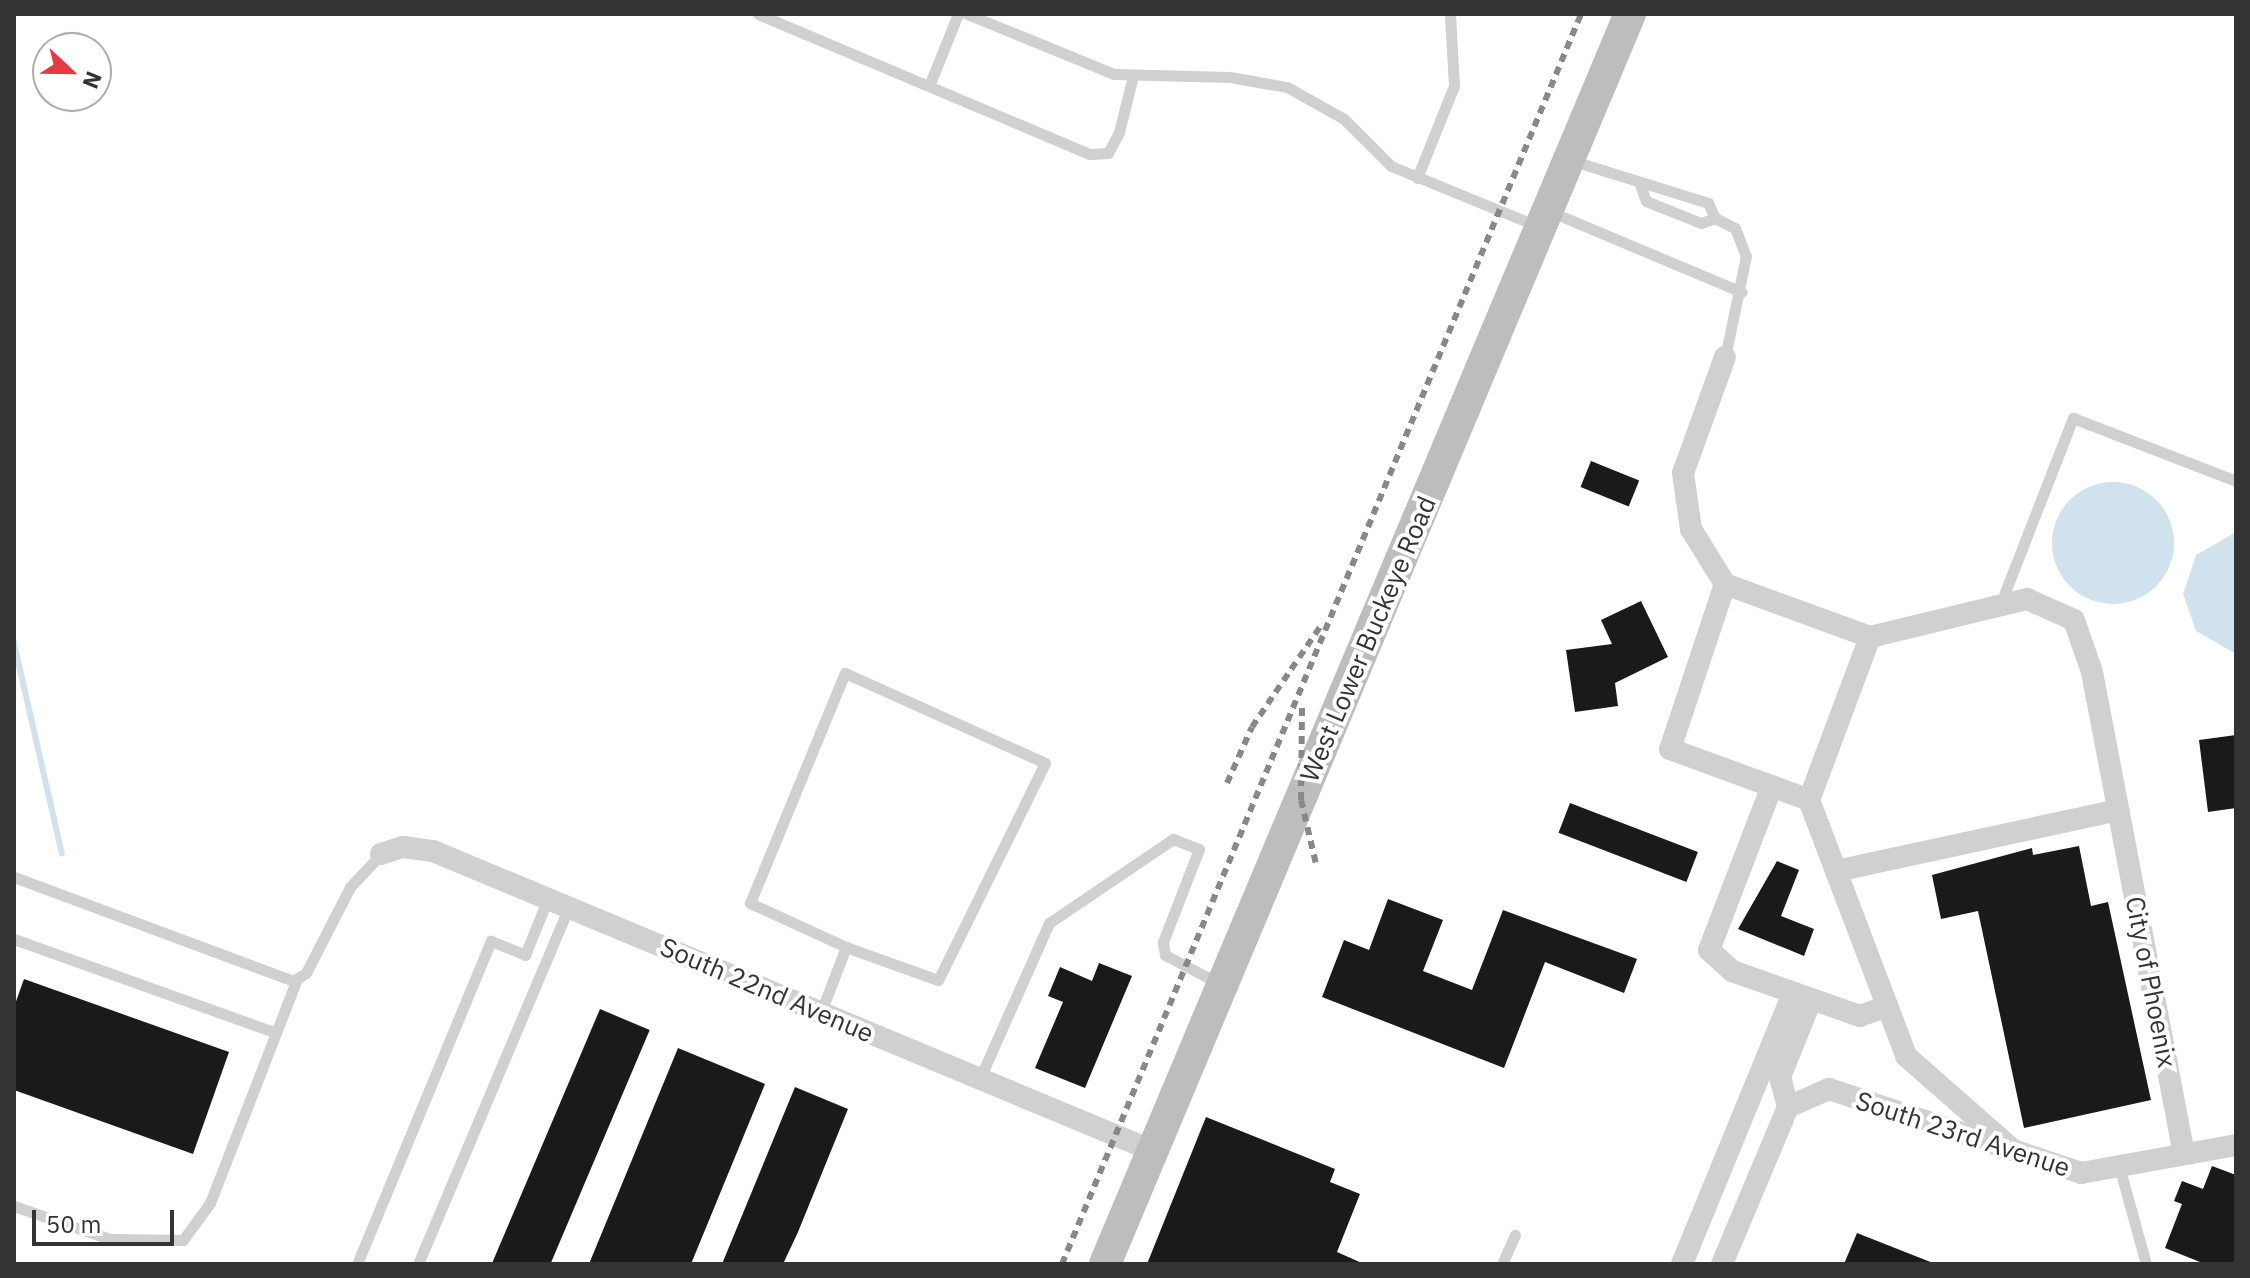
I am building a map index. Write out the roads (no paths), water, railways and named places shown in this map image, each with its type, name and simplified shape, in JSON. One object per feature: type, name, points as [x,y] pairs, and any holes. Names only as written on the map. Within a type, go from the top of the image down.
[{"type":"main road","name":"West Lower Buckeye Road","points":[[1105,1264],[1630,14]]},
{"type":"street","points":[[1725,357],[1683,473],[1691,529],[1725,584],[1870,637],[1809,800],[1906,1056],[2014,1151]]},
{"type":"street","points":[[1725,584],[1670,749],[1809,800]]},
{"type":"street","name":"City of Phoenix","points":[[1870,637],[2027,599],[2074,620],[2118,810],[2184,1154]]},
{"type":"street","points":[[1772,786],[1709,950],[1732,971],[1860,1016],[1887,1006]]},
{"type":"street","points":[[1836,871],[2118,810]]},
{"type":"street","name":"South 22nd Avenue","points":[[381,854],[403,847],[433,851],[1151,1150]]},
{"type":"street","points":[[1722,1264],[1788,1107],[1780,1077],[1802,996]]},
{"type":"street","points":[[1682,1264],[1802,996]]},
{"type":"street","name":"South 23rd Avenue","points":[[1788,1107],[1829,1089],[2081,1173],[2236,1145]]},
{"type":"lane","points":[[758,14],[1090,154],[1108,153],[1119,132],[1133,76]]},
{"type":"lane","points":[[929,86],[958,14]]},
{"type":"lane","points":[[967,14],[1133,76],[1230,77],[1287,87],[1344,119],[1391,166],[1417,178],[1544,220],[1742,292]]},
{"type":"lane","points":[[1417,178],[1454,86],[1450,14]]},
{"type":"lane","points":[[1570,160],[1641,187],[1651,182],[1708,203],[1715,218],[1735,228],[1745,244],[1742,292],[1725,357]]},
{"type":"lane","points":[[1641,187],[1646,201],[1701,223],[1715,218]]},
{"type":"lane","points":[[2000,606],[2073,418],[2236,481]]},
{"type":"lane","points":[[842,673],[1045,763],[938,980],[846,947],[750,903],[842,673]]},
{"type":"lane","points":[[980,1078],[1049,923],[1173,839],[1199,849],[1163,942],[1165,955],[1221,985]]},
{"type":"lane","points":[[14,1206],[110,1239],[183,1240],[210,1203],[297,979],[350,887],[381,854]]},
{"type":"lane","points":[[14,877],[297,979]]},
{"type":"lane","points":[[357,1264],[491,941],[525,955],[558,903]]},
{"type":"lane","points":[[418,1264],[558,903]]},
{"type":"lane","points":[[14,939],[276,1033]]},
{"type":"lane","points":[[821,1012],[846,947]]},
{"type":"lane","points":[[2119,1166],[2146,1264]]},
{"type":"lane","points":[[1502,1264],[1515,1235]]},
{"type":"water","points":[[2113,482],[2136,486],[2156,500],[2170,520],[2174,543],[2170,566],[2156,586],[2136,600],[2113,604],[2090,600],[2070,586],[2056,566],[2052,543],[2056,520],[2070,500],[2090,486]]},
{"type":"water","points":[[2236,532],[2236,654],[2196,631],[2183,594],[2196,555]]},
{"type":"waterway","points":[[14,643],[62,854]]},
{"type":"railway","points":[[1062,1264],[1581,14]]},
{"type":"railway","points":[[1227,783],[1252,727],[1320,627]]},
{"type":"railway","points":[[1302,708],[1301,800],[1316,864]]}]
